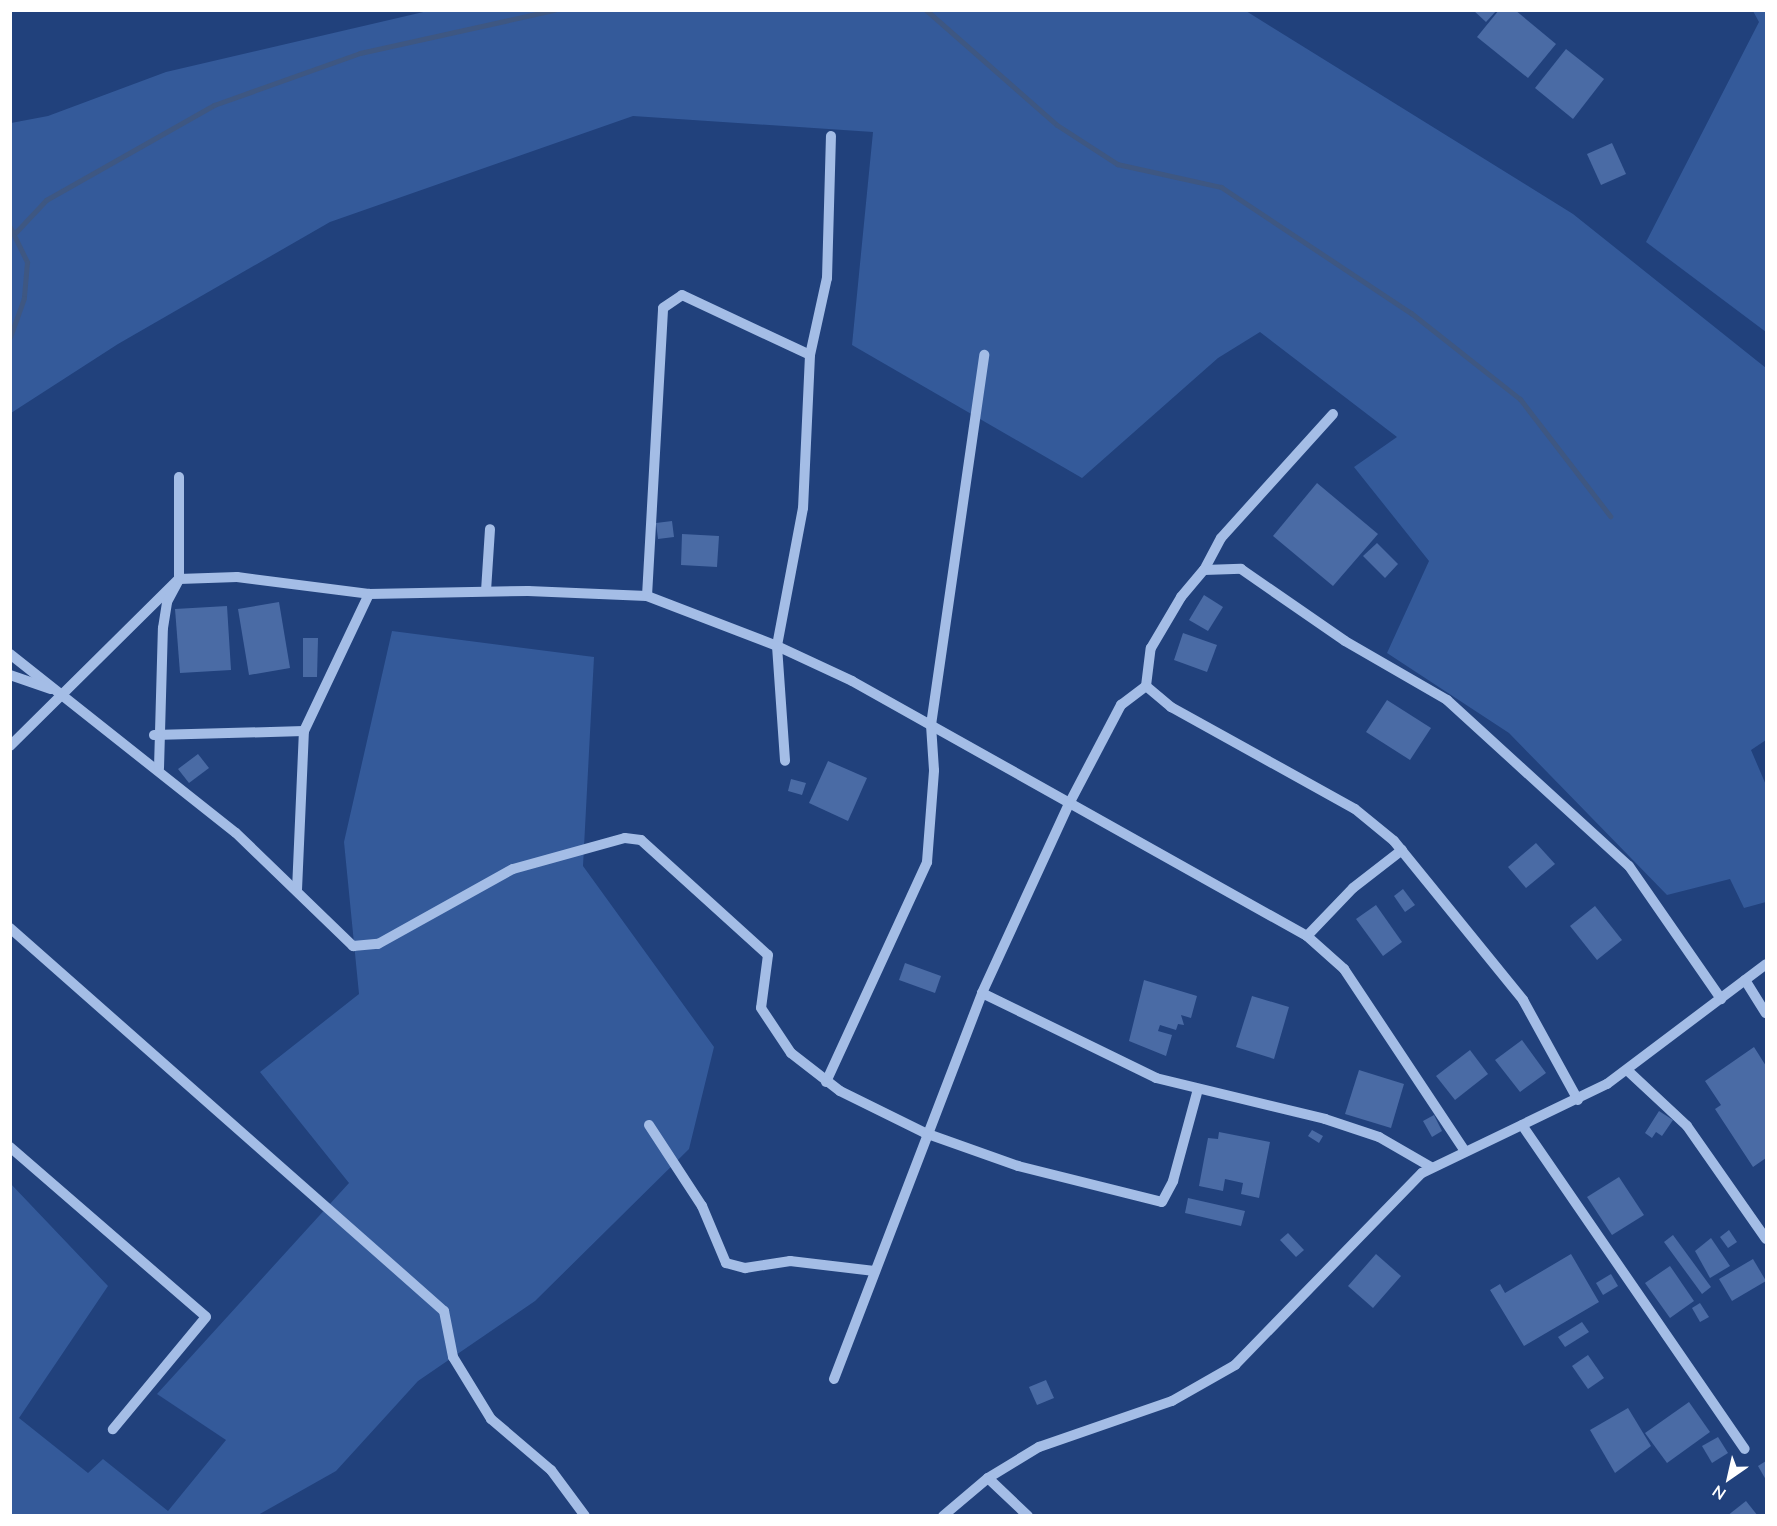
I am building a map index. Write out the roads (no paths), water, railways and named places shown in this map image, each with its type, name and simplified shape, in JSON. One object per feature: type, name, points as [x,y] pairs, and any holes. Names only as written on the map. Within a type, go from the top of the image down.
[{"type":"street","points":[[785,761],[777,646],[803,508],[810,355],[827,278],[831,136]]},
{"type":"street","points":[[647,596],[663,308],[682,295],[810,355]]},
{"type":"street","points":[[826,1082],[927,862],[934,770],[931,725],[984,355]]},
{"type":"street","points":[[834,1379],[925,1133],[982,993],[1070,802],[1121,705],[1146,686],[1151,648],[1204,570],[1221,538],[1333,414]]},
{"type":"street","points":[[159,768],[157,734],[163,628],[167,602],[179,579],[179,477]]},
{"type":"street","points":[[486,591],[490,529]]},
{"type":"street","points":[[1204,570],[1241,569],[1345,641],[1447,700],[1629,866],[1721,999]]},
{"type":"street","points":[[10,746],[60,692],[179,579],[237,577],[369,594],[486,591],[647,596],[777,646],[931,725],[1307,936],[1344,969],[1465,1151]]},
{"type":"street","points":[[297,890],[304,731],[369,594]]},
{"type":"street","points":[[10,654],[159,768],[297,890],[343,940],[364,948],[513,869],[625,838],[641,840],[768,955],[761,1008],[768,1026],[826,1082],[925,1133],[1018,1166],[1162,1202],[1173,1181],[1198,1089]]},
{"type":"street","points":[[10,675],[60,692]]},
{"type":"street","points":[[1146,686],[1171,707],[1355,809],[1402,850],[1523,1000],[1578,1100]]},
{"type":"street","points":[[157,734],[304,731]]},
{"type":"street","points":[[1307,936],[1353,888],[1402,850]]},
{"type":"street","points":[[10,928],[444,1311],[453,1357],[491,1419],[551,1470],[585,1515]]},
{"type":"street","points":[[943,1515],[988,1478],[1039,1447],[1172,1401],[1235,1365],[1409,1183],[1431,1167],[1578,1100],[1627,1070],[1767,964]]},
{"type":"street","points":[[1745,980],[1767,1013]]},
{"type":"street","points":[[982,993],[1120,1064],[1198,1089],[1379,1137],[1431,1167]]},
{"type":"street","points":[[1627,1070],[1687,1126],[1767,1239]]},
{"type":"street","points":[[649,1125],[702,1206],[726,1263],[745,1268],[790,1261],[874,1271]]},
{"type":"street","points":[[1522,1125],[1745,1449]]},
{"type":"street","points":[[10,1147],[206,1317],[113,1429]]},
{"type":"street","points":[[988,1478],[1028,1515]]},
{"type":"waterway","points":[[16,232],[46,200],[214,105],[360,53],[554,10]]},
{"type":"waterway","points":[[926,10],[1057,125],[1117,164],[1221,187],[1411,313],[1520,399],[1610,516]]},
{"type":"waterway","points":[[10,227],[27,262],[24,298],[10,337]]}]
